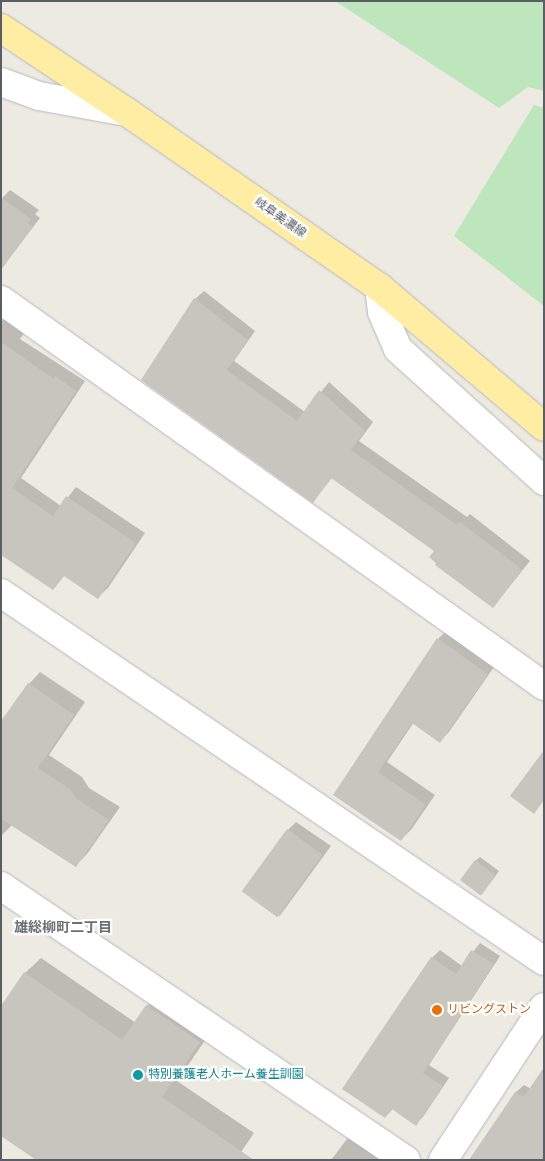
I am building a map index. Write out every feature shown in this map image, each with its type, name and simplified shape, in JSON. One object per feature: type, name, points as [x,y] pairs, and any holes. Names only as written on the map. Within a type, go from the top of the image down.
[{"type":"main road","name":"岐阜美濃線","points":[[1,28],[127,112],[379,287],[544,426]]},
{"type":"street","points":[[1,82],[39,96],[127,112]]},
{"type":"street","points":[[379,287],[382,312],[398,349],[544,482]]},
{"type":"street","points":[[1,300],[544,686]]},
{"type":"street","points":[[1,593],[544,961]]},
{"type":"street","points":[[1,886],[406,1160]]},
{"type":"street","points":[[443,1160],[544,1007]]},
{"type":"green space","points":[[335,1],[544,1],[544,91],[528,87],[499,108]]},
{"type":"green space","points":[[534,105],[544,108],[544,306],[454,236]]},
{"type":"building","points":[[1,197],[31,219],[28,223],[33,227],[1,270]]},
{"type":"building","points":[[194,298],[248,340],[227,370],[297,421],[319,390],[365,431],[351,450],[457,525],[460,522],[518,566],[522,571],[493,608],[435,565],[436,563],[429,557],[434,551],[331,478],[313,503],[141,380]]},
{"type":"building","points":[[1,342],[54,379],[55,376],[76,391],[12,488],[53,516],[66,496],[136,543],[98,599],[64,576],[53,590],[1,555]]},
{"type":"building","points":[[437,638],[488,674],[440,743],[412,723],[378,772],[426,805],[401,841],[333,795]]},
{"type":"building","points":[[28,683],[74,715],[38,768],[70,789],[77,799],[109,820],[76,867],[1,819],[1,721]]},
{"type":"building","points":[[544,750],[544,800],[534,814],[510,796]]},
{"type":"building","points":[[287,829],[323,855],[277,917],[242,891]]},
{"type":"building","points":[[475,860],[496,876],[481,896],[460,880]]},
{"type":"building","points":[[471,950],[494,964],[423,1073],[443,1086],[416,1126],[392,1109],[385,1118],[342,1089],[431,957],[456,974]]},
{"type":"building","name":"特別養護老人ホーム養生訓園","points":[[24,972],[122,1040],[146,1005],[200,1042],[162,1097],[254,1160],[36,1160],[1,1136],[1,1006]]},
{"type":"building","points":[[544,1067],[544,1160],[469,1160],[515,1092],[524,1097]]},
{"type":"place","name":"リビングストン","points":[[437,1010]]},
{"type":"place","name":"特別養護老人ホーム養生訓園","points":[[138,1075]]},
{"type":"district","name":"雄総柳町二丁目","points":[[63,928]]}]
